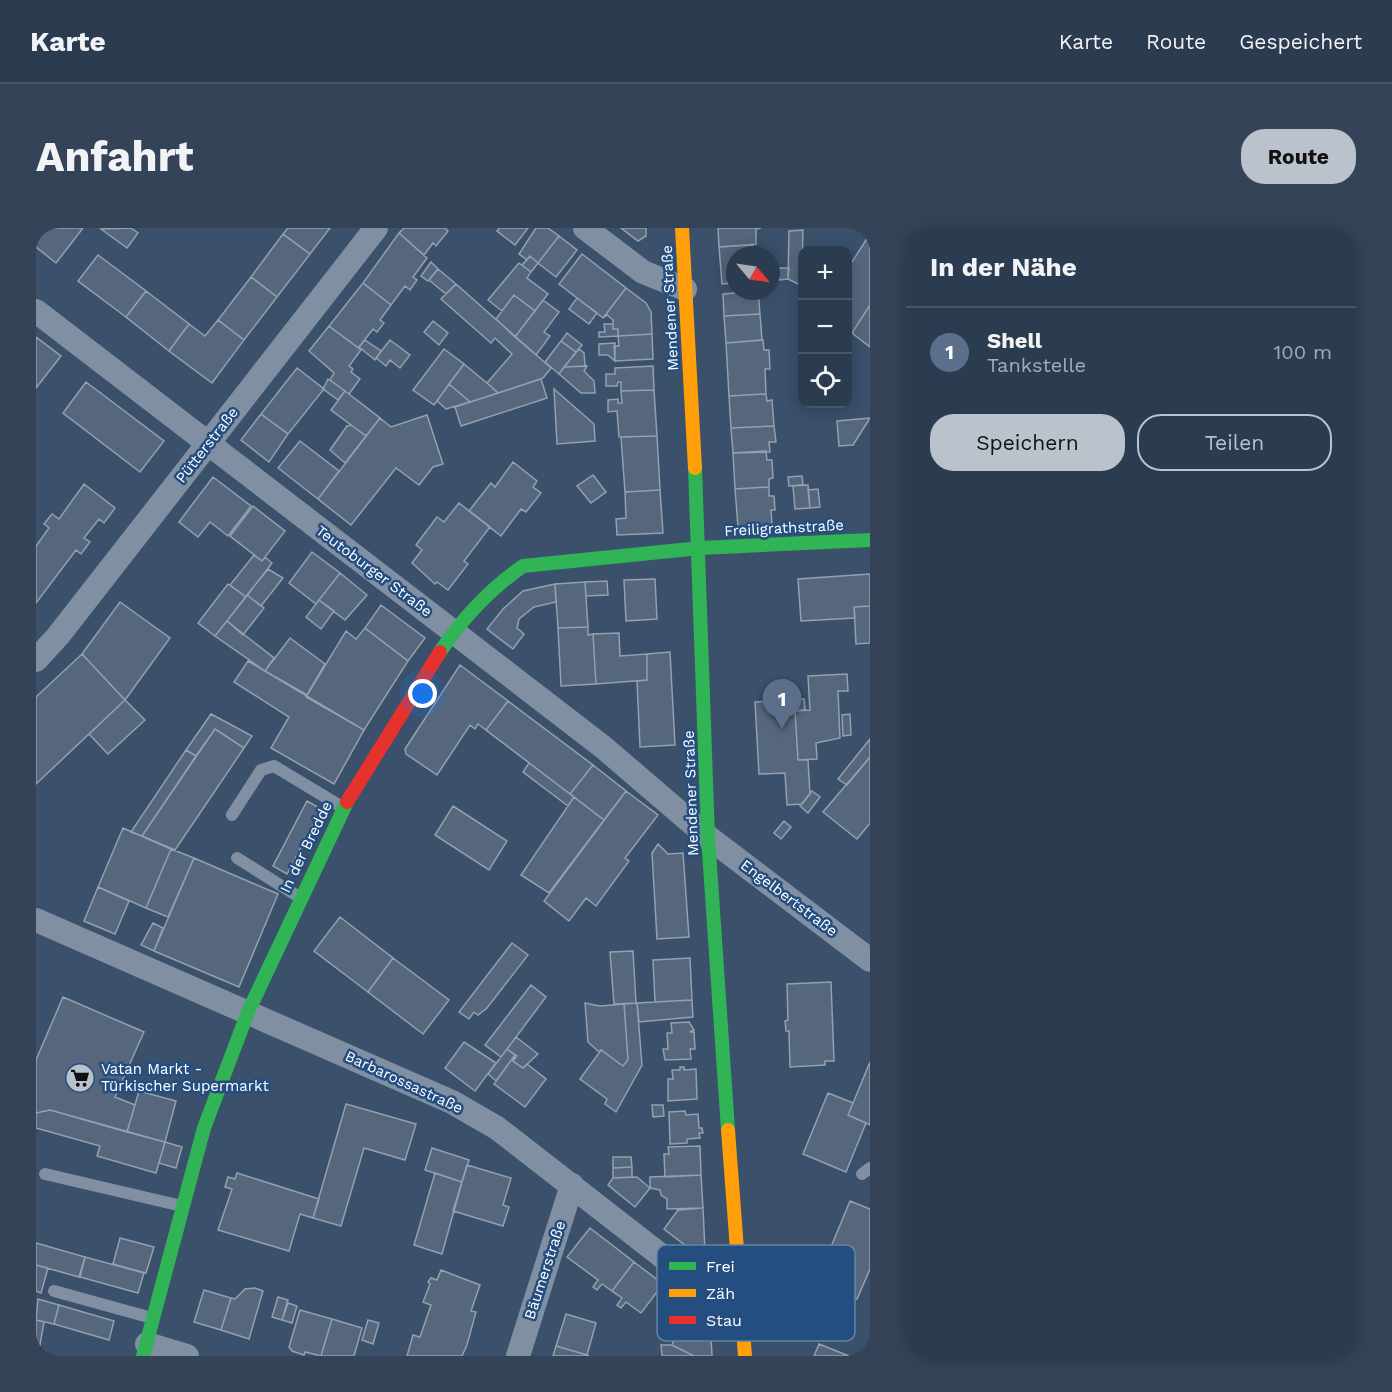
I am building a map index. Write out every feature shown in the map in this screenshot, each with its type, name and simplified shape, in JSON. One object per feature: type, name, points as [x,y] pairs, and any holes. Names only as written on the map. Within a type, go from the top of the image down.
[{"type":"street","name":"Pütterstraße","points":[[36,660],[58,636],[376,228]]},
{"type":"street","points":[[585,228],[643,272],[686,289]]},
{"type":"street","name":"Mendener Straße","points":[[682,228],[700,548],[708,837],[735,1245]]},
{"type":"street","name":"Teutoburger Straße","points":[[36,311],[603,747],[708,837]]},
{"type":"street","name":"Freiligrathstraße","points":[[700,548],[870,540]]},
{"type":"street","name":"In der Bredde","points":[[145,1350],[204,1128],[248,1011],[343,808],[388,732],[453,632],[499,583],[524,566],[700,548]]},
{"type":"street","name":"Engelbertstraße","points":[[708,837],[870,960]]},
{"type":"street","name":"Barbarossastraße","points":[[36,920],[452,1102],[497,1128],[657,1252]]},
{"type":"street","name":"Bäumerstraße","points":[[518,1356],[572,1185]]},
{"type":"street","name":"Mendener Straße","points":[[743,1341],[745,1356]]},
{"type":"street","points":[[145,1350],[187,1356]]},
{"type":"lane","points":[[232,814],[261,770],[274,766],[343,808]]},
{"type":"lane","points":[[237,858],[300,898]]},
{"type":"lane","points":[[45,1174],[183,1206]]},
{"type":"lane","points":[[54,1291],[154,1319]]},
{"type":"building","points":[[36,228],[83,228],[56,263],[36,247]]},
{"type":"building","points":[[131,228],[138,233],[127,248],[101,229]]},
{"type":"building","points":[[288,228],[330,228],[310,254],[283,234]]},
{"type":"building","points":[[404,228],[445,228],[448,231],[436,246],[433,243],[424,255],[399,233]]},
{"type":"building","points":[[499,228],[528,228],[515,245],[497,231]]},
{"type":"building","points":[[536,228],[548,228],[559,236],[538,263],[530,256],[527,260],[519,254]]},
{"type":"building","points":[[621,228],[646,228],[646,236],[638,241]]},
{"type":"building","points":[[718,228],[761,228],[756,229],[756,244],[719,247]]},
{"type":"building","points":[[803,230],[803,246],[798,246],[798,284],[788,279],[789,231]]},
{"type":"building","points":[[399,233],[427,258],[413,277],[417,280],[410,290],[405,286],[391,305],[363,283]]},
{"type":"building","points":[[283,234],[310,254],[277,297],[251,277]]},
{"type":"building","points":[[870,234],[870,305],[852,333],[852,300],[852,262]]},
{"type":"building","points":[[559,236],[577,250],[556,277],[538,263]]},
{"type":"building","points":[[719,247],[726,247],[726,284],[722,284]]},
{"type":"building","points":[[582,254],[626,288],[603,318],[559,284]]},
{"type":"building","points":[[98,255],[146,291],[126,317],[78,281]]},
{"type":"building","points":[[530,256],[538,263],[531,272],[522,265]]},
{"type":"building","points":[[431,262],[438,269],[428,281],[421,276]]},
{"type":"building","points":[[519,263],[531,272],[527,278],[548,294],[535,311],[514,295],[502,311],[488,300]]},
{"type":"building","points":[[780,268],[789,268],[788,279],[780,280]]},
{"type":"building","points":[[438,269],[456,284],[446,294],[429,280]]},
{"type":"building","points":[[251,277],[277,297],[244,340],[218,320]]},
{"type":"building","points":[[363,283],[391,305],[380,320],[384,323],[377,332],[373,329],[359,347],[361,350],[329,326]]},
{"type":"building","points":[[456,284],[551,368],[543,378],[498,393],[487,383],[512,354],[495,338],[491,343],[441,299]]},
{"type":"building","points":[[626,288],[646,303],[651,312],[652,334],[618,336],[618,329],[613,329],[613,320],[607,315],[603,318]]},
{"type":"building","points":[[146,291],[189,324],[169,351],[126,317]]},
{"type":"building","points":[[723,294],[726,294],[726,300],[759,300],[760,314],[724,316]]},
{"type":"building","points":[[514,295],[535,311],[515,337],[496,319]]},
{"type":"building","points":[[577,298],[597,313],[589,324],[569,309]]},
{"type":"building","points":[[543,300],[559,312],[544,332],[550,336],[536,355],[515,337]]},
{"type":"building","points":[[870,305],[870,347],[852,333]]},
{"type":"building","points":[[760,314],[762,340],[726,343],[724,316]]},
{"type":"building","points":[[218,320],[244,340],[212,383],[169,351],[189,324],[205,336]]},
{"type":"building","points":[[433,321],[448,333],[439,345],[424,332]]},
{"type":"building","points":[[604,324],[613,324],[613,329],[618,329],[618,336],[599,337],[599,332],[605,332]]},
{"type":"building","points":[[329,326],[361,350],[349,366],[353,369],[351,372],[360,379],[349,394],[330,380],[334,373],[309,351]]},
{"type":"building","points":[[567,333],[582,345],[576,352],[561,341]]},
{"type":"building","points":[[652,334],[653,359],[615,361],[614,346],[619,346],[618,336]]},
{"type":"building","points":[[36,337],[61,356],[36,388]]},
{"type":"building","points":[[365,340],[381,351],[375,360],[359,347]]},
{"type":"building","points":[[390,340],[410,355],[400,368],[390,360],[386,366],[376,358]]},
{"type":"building","points":[[763,340],[764,350],[769,350],[770,369],[765,369],[766,394],[729,396],[726,343]]},
{"type":"building","points":[[561,341],[576,352],[559,374],[545,362]]},
{"type":"building","points":[[615,343],[615,361],[608,355],[599,355],[599,344]]},
{"type":"building","points":[[444,349],[464,364],[434,405],[413,390]]},
{"type":"building","points":[[579,349],[584,353],[585,366],[564,367]]},
{"type":"building","points":[[464,364],[498,393],[470,402],[449,384]]},
{"type":"building","points":[[587,366],[584,371],[594,381],[595,393],[581,393],[559,374],[564,367]]},
{"type":"building","points":[[653,366],[654,390],[621,391],[621,382],[618,382],[617,386],[606,386],[606,374],[615,374],[615,368]]},
{"type":"building","points":[[297,368],[324,389],[288,434],[261,414]]},
{"type":"building","points":[[328,379],[345,391],[338,400],[323,389]]},
{"type":"building","points":[[541,379],[547,398],[461,426],[455,407]]},
{"type":"building","points":[[86,382],[164,441],[140,472],[63,413]]},
{"type":"building","points":[[449,384],[470,402],[446,409],[437,401]]},
{"type":"building","points":[[554,389],[594,424],[595,441],[557,444]]},
{"type":"building","points":[[654,390],[657,436],[619,437],[617,411],[608,412],[608,400],[618,399],[618,403],[622,403],[621,391]]},
{"type":"building","points":[[345,391],[380,418],[366,436],[331,410]]},
{"type":"building","points":[[766,394],[767,401],[772,400],[774,426],[731,428],[729,396]]},
{"type":"building","points":[[261,414],[288,434],[269,462],[241,440]]},
{"type":"building","points":[[427,415],[443,464],[433,467],[419,485],[396,468],[351,525],[318,499],[380,418],[391,427]]},
{"type":"building","points":[[870,418],[853,445],[839,446],[837,421]]},
{"type":"building","points":[[351,425],[366,436],[345,463],[330,450],[347,426]]},
{"type":"building","points":[[774,426],[776,442],[769,442],[770,452],[733,453],[731,428]]},
{"type":"building","points":[[657,436],[660,490],[625,492],[621,437]]},
{"type":"building","points":[[300,441],[339,471],[318,499],[278,468]]},
{"type":"building","points":[[766,451],[767,460],[772,460],[773,478],[769,479],[769,487],[735,489],[733,453]]},
{"type":"building","points":[[513,462],[537,481],[533,487],[541,493],[526,512],[521,509],[501,536],[469,511],[491,483],[495,487]]},
{"type":"building","points":[[593,475],[606,492],[591,503],[577,486]]},
{"type":"building","points":[[802,476],[803,485],[789,486],[788,477]]},
{"type":"building","points":[[213,477],[251,506],[228,536],[210,522],[198,537],[179,522]]},
{"type":"building","points":[[84,484],[115,508],[104,523],[99,519],[84,538],[90,542],[81,554],[76,550],[36,603],[36,546],[49,528],[44,524],[52,514],[59,519]]},
{"type":"building","points":[[808,485],[810,508],[795,509],[793,486]]},
{"type":"building","points":[[769,487],[769,496],[774,496],[775,510],[771,510],[772,525],[738,527],[735,489]]},
{"type":"building","points":[[818,489],[820,507],[810,508],[808,490]]},
{"type":"building","points":[[660,490],[663,533],[617,535],[616,519],[626,518],[625,492]]},
{"type":"building","points":[[459,503],[490,527],[464,561],[468,564],[448,590],[437,582],[435,584],[412,563],[422,550],[416,545],[437,517],[444,522]]},
{"type":"building","points":[[253,506],[285,531],[262,561],[230,536]]},
{"type":"building","points":[[312,552],[340,573],[316,604],[289,583]]},
{"type":"building","points":[[254,555],[262,561],[265,557],[272,563],[246,597],[230,585]]},
{"type":"building","points":[[268,569],[283,578],[261,606],[247,595]]},
{"type":"building","points":[[340,573],[367,595],[345,620],[319,600]]},
{"type":"building","points":[[870,574],[870,606],[854,607],[855,618],[801,621],[798,579]]},
{"type":"building","points":[[655,579],[657,619],[626,621],[624,580]]},
{"type":"building","points":[[607,581],[608,595],[586,596],[585,582]]},
{"type":"building","points":[[585,582],[588,627],[558,628],[555,584]]},
{"type":"building","points":[[228,584],[246,597],[215,636],[198,623]]},
{"type":"building","points":[[555,584],[556,602],[534,607],[519,619],[517,628],[524,634],[513,649],[487,629],[503,609],[523,591]]},
{"type":"building","points":[[247,595],[264,608],[243,635],[227,621]]},
{"type":"building","points":[[319,600],[334,611],[321,629],[306,617]]},
{"type":"building","points":[[120,602],[170,638],[125,700],[82,654]]},
{"type":"building","points":[[381,605],[425,638],[408,661],[365,628]]},
{"type":"building","points":[[870,606],[870,643],[856,644],[854,607]]},
{"type":"building","points":[[227,621],[274,658],[265,671],[215,636]]},
{"type":"building","points":[[588,627],[588,635],[593,634],[596,684],[561,686],[558,628]]},
{"type":"building","points":[[365,628],[408,661],[364,730],[306,697],[346,631],[356,639]]},
{"type":"building","points":[[619,633],[620,656],[647,654],[647,680],[596,684],[593,634]]},
{"type":"building","points":[[290,638],[325,664],[307,695],[265,671]]},
{"type":"building","points":[[670,652],[675,745],[640,747],[637,681],[647,680],[647,654]]},
{"type":"building","points":[[82,654],[125,700],[36,784],[36,697]]},
{"type":"building","points":[[248,661],[364,730],[334,784],[271,748],[289,717],[234,682]]},
{"type":"building","points":[[460,665],[508,701],[486,730],[478,724],[475,729],[470,725],[437,775],[406,754],[405,749]]},
{"type":"building","points":[[847,674],[848,691],[838,691],[840,738],[816,743],[817,759],[798,760],[795,711],[810,710],[808,676]]},
{"type":"building","points":[[804,699],[805,710],[795,711],[798,760],[808,760],[810,794],[802,804],[787,805],[785,773],[759,774],[755,702]]},
{"type":"building","points":[[125,700],[145,720],[108,754],[89,734]]},
{"type":"building","points":[[508,701],[593,765],[570,794],[486,730]]},
{"type":"building","points":[[211,714],[252,736],[244,748],[215,729],[196,756],[186,750]]},
{"type":"building","points":[[850,714],[851,735],[843,736],[842,715]]},
{"type":"building","points":[[215,729],[244,748],[175,850],[142,836]]},
{"type":"building","points":[[870,739],[870,757],[847,785],[838,779]]},
{"type":"building","points":[[186,750],[196,756],[142,836],[131,832]]},
{"type":"building","points":[[870,757],[870,823],[857,839],[823,812]]},
{"type":"building","points":[[529,763],[574,797],[568,806],[523,772]]},
{"type":"building","points":[[593,765],[626,791],[604,820],[570,794]]},
{"type":"building","points":[[626,791],[658,815],[625,858],[629,861],[596,906],[586,898],[569,921],[544,901]]},
{"type":"building","points":[[812,791],[820,797],[808,813],[800,806]]},
{"type":"building","points":[[574,797],[604,820],[549,893],[521,875]]},
{"type":"building","points":[[307,801],[321,809],[287,874],[273,866]]},
{"type":"building","points":[[453,806],[507,841],[489,870],[435,835]]},
{"type":"building","points":[[784,821],[791,827],[781,839],[774,833]]},
{"type":"building","points":[[123,828],[171,849],[146,908],[98,887]]},
{"type":"building","points":[[658,844],[668,854],[683,853],[689,937],[657,939],[652,853]]},
{"type":"building","points":[[171,849],[194,858],[168,917],[146,908]]},
{"type":"building","points":[[194,858],[278,894],[239,987],[154,951]]},
{"type":"building","points":[[98,887],[129,901],[115,934],[84,921]]},
{"type":"building","points":[[340,917],[393,958],[368,992],[314,951]]},
{"type":"building","points":[[153,923],[163,928],[154,951],[141,945]]},
{"type":"building","points":[[512,943],[528,955],[487,1008],[478,1015],[474,1012],[469,1019],[459,1012]]},
{"type":"building","points":[[633,951],[636,1003],[614,1004],[610,952]]},
{"type":"building","points":[[393,958],[449,1000],[423,1034],[368,992]]},
{"type":"building","points":[[690,958],[692,1000],[655,1002],[653,960]]},
{"type":"building","points":[[831,982],[834,1061],[825,1061],[825,1065],[790,1067],[789,1031],[786,1031],[785,1021],[788,1020],[787,984]]},
{"type":"building","points":[[531,985],[546,997],[501,1057],[485,1045]]},
{"type":"building","name":"Vatan Markt - Türkischer Supermarkt","points":[[63,997],[144,1032],[115,1097],[135,1105],[127,1132],[50,1110],[36,1113],[36,1060]]},
{"type":"building","points":[[692,1000],[693,1017],[639,1022],[637,1003]]},
{"type":"building","points":[[585,1003],[600,1006],[624,1004],[628,1060],[623,1066],[601,1050],[599,1052],[588,1042]]},
{"type":"building","points":[[637,1003],[642,1065],[616,1112],[605,1104],[607,1099],[580,1079],[601,1050],[623,1066],[628,1060],[624,1004]]},
{"type":"building","points":[[689,1022],[694,1030],[690,1032],[694,1032],[695,1049],[690,1049],[691,1059],[665,1060],[663,1049],[668,1049],[667,1033],[672,1033],[671,1023]]},
{"type":"building","points":[[516,1037],[538,1054],[523,1068],[513,1061],[517,1056],[507,1049]]},
{"type":"building","points":[[464,1042],[496,1063],[475,1091],[445,1068]]},
{"type":"building","points":[[507,1049],[515,1055],[496,1081],[488,1074]]},
{"type":"building","points":[[515,1055],[513,1061],[523,1068],[527,1064],[546,1079],[525,1107],[494,1084]]},
{"type":"building","points":[[870,1062],[870,1125],[848,1115]]},
{"type":"building","points":[[680,1067],[684,1067],[684,1070],[696,1069],[697,1099],[668,1101],[668,1079],[673,1079],[672,1070],[680,1070]]},
{"type":"building","points":[[139,1091],[176,1101],[165,1142],[127,1132]]},
{"type":"building","points":[[828,1093],[853,1103],[848,1115],[866,1123],[846,1172],[803,1154]]},
{"type":"building","points":[[346,1104],[416,1124],[405,1160],[364,1148],[341,1226],[313,1218]]},
{"type":"building","points":[[652,1105],[663,1105],[664,1116],[653,1117]]},
{"type":"building","points":[[50,1110],[165,1142],[156,1173],[97,1156],[100,1146],[36,1128],[36,1113]]},
{"type":"building","points":[[685,1111],[686,1115],[698,1114],[699,1128],[702,1128],[703,1133],[699,1133],[700,1138],[687,1139],[687,1143],[670,1144],[669,1112]]},
{"type":"building","points":[[165,1142],[182,1147],[176,1168],[159,1163]]},
{"type":"building","points":[[700,1146],[701,1175],[665,1177],[664,1154],[669,1154],[668,1147]]},
{"type":"building","points":[[432,1148],[469,1160],[462,1182],[425,1170]]},
{"type":"building","points":[[613,1157],[631,1157],[632,1167],[613,1168]]},
{"type":"building","points":[[467,1165],[511,1178],[503,1205],[509,1207],[503,1226],[453,1211]]},
{"type":"building","points":[[632,1167],[632,1177],[613,1178],[613,1168]]},
{"type":"building","points":[[237,1173],[319,1199],[313,1218],[300,1214],[289,1251],[218,1230],[232,1189],[225,1187],[228,1177],[235,1179]]},
{"type":"building","points":[[435,1173],[462,1182],[442,1254],[414,1245]]},
{"type":"building","points":[[701,1175],[703,1208],[667,1209],[667,1199],[661,1195],[660,1190],[650,1188],[650,1177]]},
{"type":"building","points":[[637,1177],[650,1188],[635,1207],[608,1185],[613,1178]]},
{"type":"building","points":[[850,1201],[870,1209],[870,1269],[857,1299],[855,1298],[855,1245],[832,1245]]},
{"type":"building","points":[[703,1208],[705,1245],[685,1245],[664,1229],[678,1210]]},
{"type":"building","points":[[590,1228],[634,1262],[612,1291],[602,1284],[597,1290],[593,1287],[598,1280],[567,1257]]},
{"type":"building","points":[[120,1238],[154,1247],[146,1273],[113,1264]]},
{"type":"building","points":[[36,1243],[85,1257],[79,1277],[36,1265]]},
{"type":"building","points":[[85,1257],[144,1273],[138,1293],[80,1277]]},
{"type":"building","points":[[634,1262],[657,1279],[657,1292],[641,1313],[626,1302],[621,1308],[617,1305],[622,1298],[612,1291]]},
{"type":"building","points":[[36,1265],[48,1268],[41,1293],[36,1291]]},
{"type":"building","points":[[441,1270],[480,1285],[471,1311],[476,1312],[467,1345],[462,1356],[407,1356],[413,1335],[420,1337],[431,1305],[423,1302],[430,1284],[428,1282],[431,1278],[437,1280]]},
{"type":"building","points":[[255,1288],[263,1291],[249,1339],[221,1330],[231,1298],[235,1299],[245,1289]]},
{"type":"building","points":[[204,1290],[231,1298],[221,1330],[194,1322]]},
{"type":"building","points":[[278,1297],[288,1300],[282,1320],[272,1317]]},
{"type":"building","points":[[38,1299],[59,1305],[54,1324],[36,1320]]},
{"type":"building","points":[[288,1303],[297,1306],[292,1323],[282,1320]]},
{"type":"building","points":[[59,1305],[114,1321],[109,1340],[54,1324]]},
{"type":"building","points":[[300,1310],[332,1319],[321,1356],[305,1352],[304,1355],[292,1351],[289,1347]]},
{"type":"building","points":[[566,1314],[596,1323],[587,1355],[556,1346]]},
{"type":"building","points":[[332,1319],[362,1328],[354,1356],[321,1356]]},
{"type":"building","points":[[36,1320],[44,1322],[38,1356],[36,1356]]},
{"type":"building","points":[[368,1320],[379,1323],[373,1344],[362,1340]]},
{"type":"building","points":[[673,1341],[711,1341],[712,1356],[694,1356],[672,1345]]},
{"type":"building","points":[[819,1344],[849,1356],[814,1356]]},
{"type":"building","points":[[661,1345],[672,1345],[694,1356],[662,1356]]},
{"type":"building","points":[[556,1346],[587,1355],[589,1356],[553,1356]]},
{"type":"traffic: fast","points":[[695,468],[708,837],[728,1130]]},
{"type":"traffic: fast","points":[[440,652],[477,605],[523,566],[700,548],[870,540]]},
{"type":"traffic: fast","points":[[143,1356],[204,1128],[248,1012],[347,802]]},
{"type":"traffic: slow","points":[[682,228],[695,468]]},
{"type":"traffic: slow","points":[[728,1130],[737,1245]]},
{"type":"traffic: slow","points":[[744,1341],[745,1356]]},
{"type":"traffic: jam","points":[[347,802],[440,652]]},
{"type":"place","name":"Shell","points":[[782,729]]},
{"type":"place","name":"Vatan Markt - Türkischer Supermarkt","points":[[80,1078]]}]
